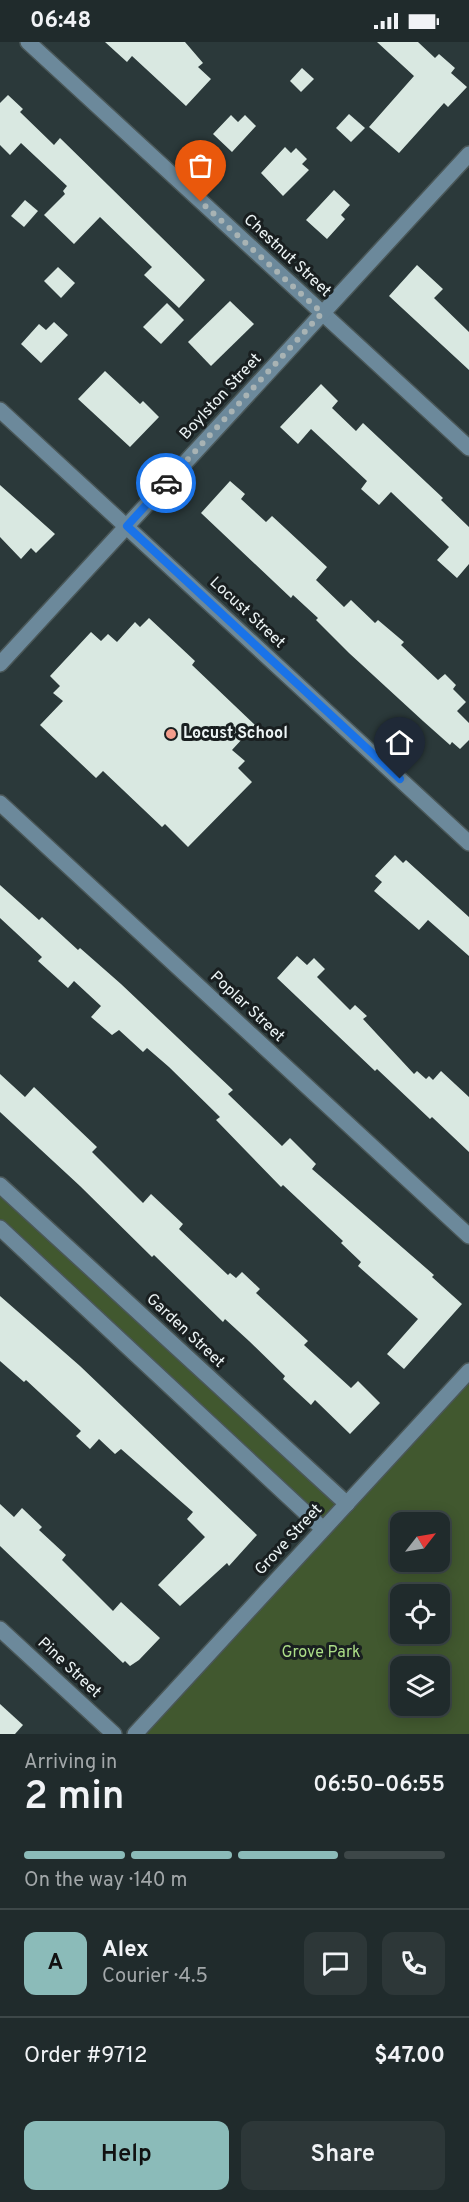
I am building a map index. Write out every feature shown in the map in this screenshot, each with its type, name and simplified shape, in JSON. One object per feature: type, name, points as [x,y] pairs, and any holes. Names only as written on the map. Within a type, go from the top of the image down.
[{"type":"street","name":"Chestnut Street","points":[[28,42],[469,448]]},
{"type":"street","name":"Boylston Street","points":[[0,664],[469,154]]},
{"type":"street","name":"Locust Street","points":[[0,410],[469,843]]},
{"type":"street","name":"Poplar Street","points":[[0,803],[469,1236]]},
{"type":"street","name":"Garden Street","points":[[0,1185],[346,1504]]},
{"type":"street","points":[[0,1228],[323,1529]]},
{"type":"street","name":"Grove Street","points":[[135,1734],[469,1371]]},
{"type":"street","name":"Pine Street","points":[[0,1629],[114,1734]]},
{"type":"green space","points":[[0,1190],[342,1504],[323,1525],[0,1226]]},
{"type":"green space","name":"Grove Park","points":[[469,1373],[469,1734],[135,1734]]},
{"type":"building","points":[[105,42],[185,42],[203,63],[198,67],[211,79],[186,106],[132,56],[127,62]]},
{"type":"building","points":[[377,42],[418,42],[435,58],[439,54],[455,68],[451,73],[467,87],[448,107],[444,103],[399,153],[369,127],[414,76]]},
{"type":"building","points":[[302,68],[314,79],[301,92],[290,81]]},
{"type":"building","points":[[8,95],[23,109],[20,112],[54,145],[60,138],[205,280],[179,308],[144,275],[152,267],[100,217],[74,244],[44,215],[65,194],[63,191],[67,186],[21,143],[10,155],[0,145],[0,103]]},
{"type":"building","points":[[349,114],[365,128],[351,142],[336,128]]},
{"type":"building","points":[[231,115],[238,122],[245,115],[256,126],[232,152],[213,134]]},
{"type":"building","points":[[285,147],[291,153],[296,148],[307,159],[302,164],[309,170],[283,196],[261,173]]},
{"type":"building","points":[[334,190],[350,205],[341,215],[345,219],[327,239],[306,220]]},
{"type":"building","points":[[25,200],[38,211],[24,227],[11,216]]},
{"type":"building","points":[[417,265],[443,289],[434,298],[469,332],[469,370],[389,296]]},
{"type":"building","points":[[58,267],[75,283],[61,298],[44,281]]},
{"type":"building","points":[[230,301],[254,324],[211,366],[188,342]]},
{"type":"building","points":[[167,303],[184,320],[161,344],[143,327]]},
{"type":"building","points":[[54,322],[68,335],[41,363],[21,344],[39,324],[46,330]]},
{"type":"building","points":[[105,371],[140,404],[143,401],[159,417],[130,447],[78,399]]},
{"type":"building","points":[[321,384],[338,401],[332,408],[356,431],[363,423],[443,498],[441,500],[469,527],[469,564],[457,578],[437,560],[449,547],[391,492],[379,505],[361,489],[367,481],[311,429],[298,444],[280,427]]},
{"type":"building","points":[[230,481],[245,494],[241,499],[266,522],[272,516],[327,567],[316,580],[344,607],[351,600],[375,623],[378,620],[404,642],[401,645],[438,680],[445,674],[456,685],[453,689],[466,702],[457,711],[469,723],[469,740],[460,749],[452,742],[450,745],[423,721],[349,653],[316,620],[318,618],[293,595],[291,598],[201,513]]},
{"type":"building","points":[[0,485],[55,534],[36,553],[31,548],[21,559],[0,537]]},
{"type":"building","points":[[149,618],[195,661],[192,665],[255,725],[232,750],[245,761],[238,768],[252,782],[188,847],[165,824],[162,827],[103,771],[96,778],[40,725],[63,701],[53,693],[60,686],[50,676],[91,632],[101,641],[108,634],[117,642],[135,622],[140,627]]},
{"type":"building","points":[[395,855],[403,863],[406,860],[469,917],[469,956],[428,920],[419,930],[374,891],[382,882],[375,876]]},
{"type":"building","points":[[0,885],[39,920],[42,917],[78,950],[80,948],[121,984],[233,1090],[228,1094],[282,1146],[290,1138],[316,1164],[312,1169],[434,1275],[432,1277],[462,1304],[404,1369],[387,1354],[418,1319],[358,1266],[361,1262],[341,1243],[343,1241],[283,1185],[281,1187],[216,1120],[220,1117],[169,1067],[147,1048],[143,1052],[119,1030],[112,1035],[91,1017],[101,1006],[74,981],[68,988],[38,961],[42,957],[0,918]]},
{"type":"building","points":[[297,956],[307,965],[314,958],[325,969],[317,977],[350,1010],[355,1005],[367,1016],[363,1019],[414,1074],[417,1071],[426,1079],[429,1076],[433,1080],[441,1071],[469,1097],[469,1152],[377,1069],[375,1071],[277,978]]},
{"type":"building","points":[[0,1074],[25,1097],[34,1087],[97,1147],[92,1152],[143,1203],[151,1194],[183,1224],[179,1229],[228,1275],[230,1273],[236,1278],[242,1272],[260,1289],[256,1293],[308,1341],[304,1345],[351,1388],[358,1381],[380,1403],[350,1434],[315,1400],[311,1405],[283,1379],[285,1376],[249,1341],[225,1319],[223,1322],[154,1255],[152,1257],[0,1112]]},
{"type":"building","points":[[0,1296],[80,1366],[257,1535],[229,1566],[227,1563],[180,1606],[158,1585],[205,1537],[187,1519],[193,1512],[121,1449],[115,1454],[99,1439],[90,1449],[76,1436],[81,1431],[26,1380],[24,1382],[0,1361]]},
{"type":"building","points":[[0,1504],[14,1517],[22,1508],[42,1527],[39,1530],[66,1555],[62,1560],[113,1611],[121,1602],[160,1638],[139,1660],[130,1666],[125,1661],[123,1663],[0,1546]]},
{"type":"building","points":[[0,1704],[23,1725],[15,1734],[0,1734]]},
{"type":"way so far","points":[[166,483],[322,313],[201,202]]},
{"type":"place","name":"Locust School","points":[[171,734]]},
{"type":"route","points":[[166,483],[127,526],[400,779]]}]
